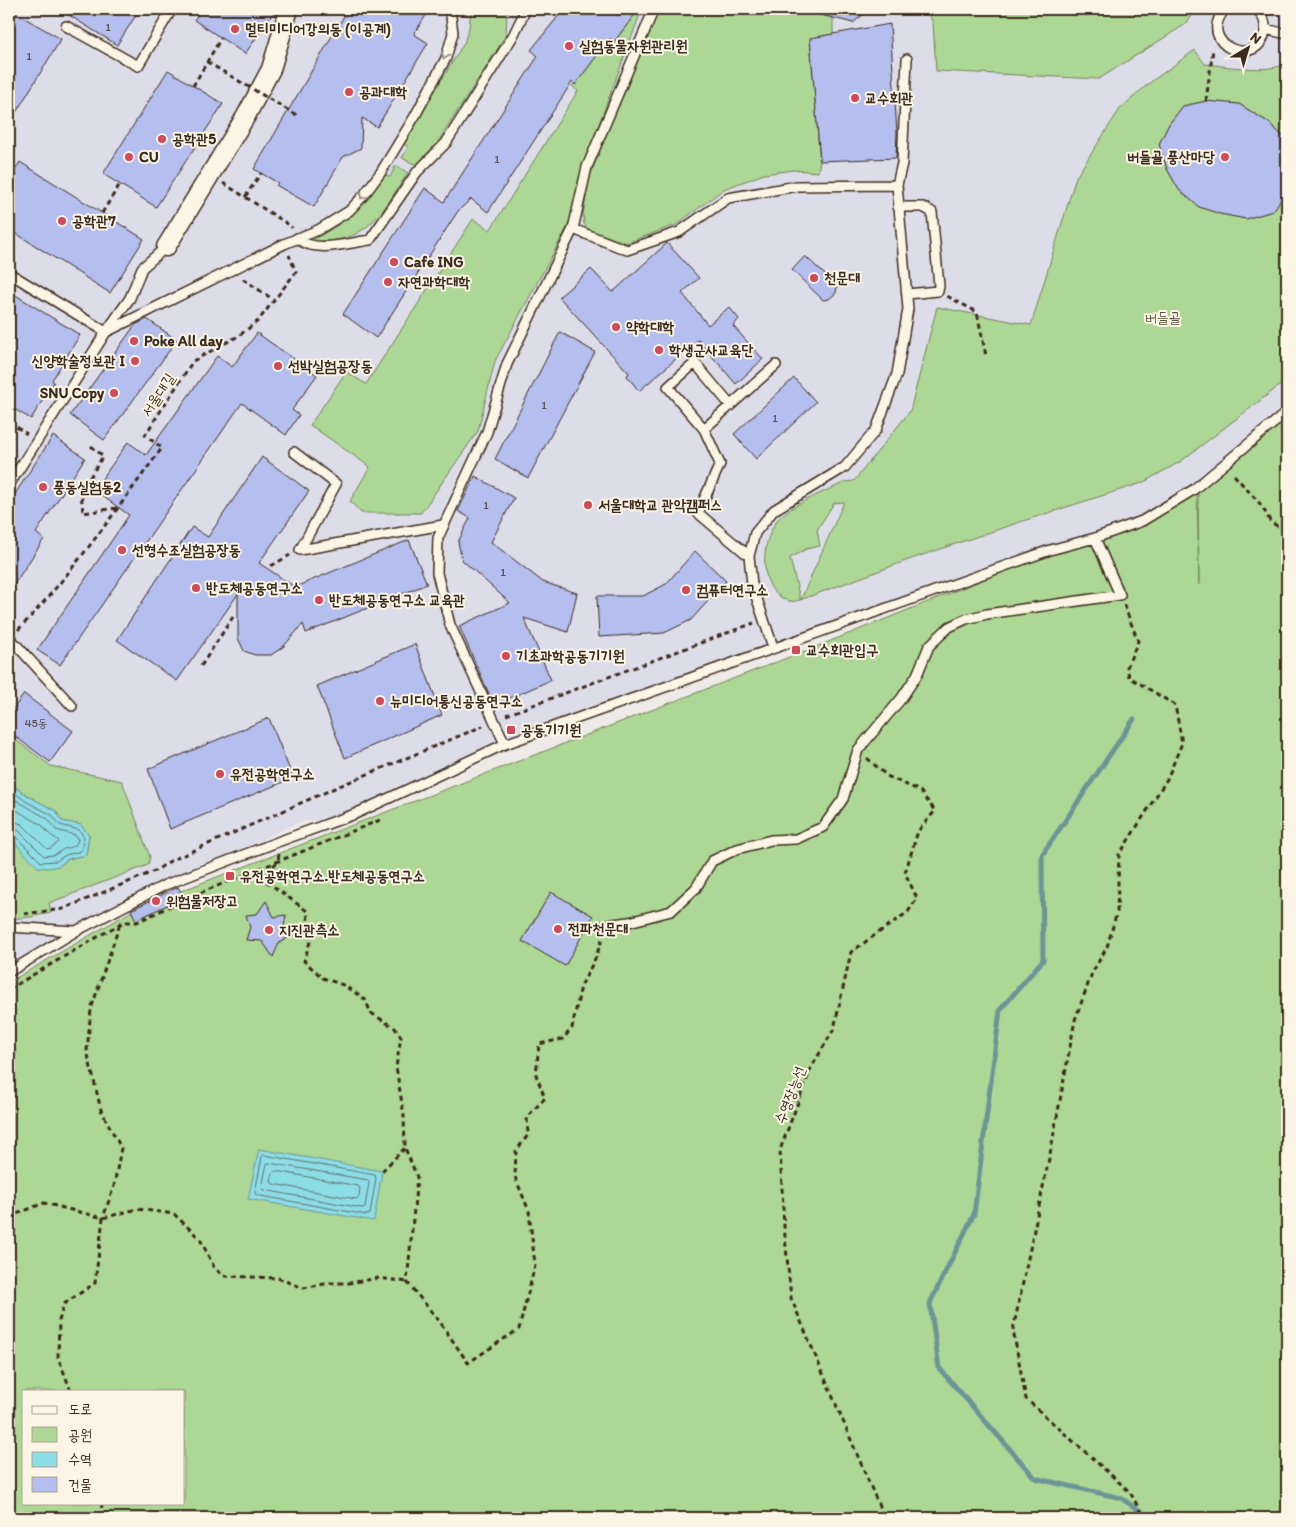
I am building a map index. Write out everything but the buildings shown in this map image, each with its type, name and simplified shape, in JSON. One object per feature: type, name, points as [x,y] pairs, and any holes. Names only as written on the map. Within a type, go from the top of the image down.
[{"type":"street","points":[[166,247],[246,116],[271,69],[289,9]]},
{"type":"lane","points":[[66,26],[138,66],[172,9]]},
{"type":"lane","points":[[106,332],[284,244],[318,230],[349,211],[381,172],[416,116],[446,58],[453,33],[450,9]]},
{"type":"lane","points":[[297,238],[304,244],[316,247],[370,240],[417,172],[446,143],[513,36],[526,9]]},
{"type":"lane","points":[[505,744],[450,625],[437,574],[438,538],[487,432],[507,364],[573,229],[587,167],[654,9]]},
{"type":"lane","points":[[1225,9],[1217,21],[1216,29],[1218,36],[1228,48],[1244,52],[1252,49],[1263,38],[1265,29],[1264,19],[1256,9]]},
{"type":"lane","points":[[1265,29],[1287,34]]},
{"type":"lane","points":[[773,647],[752,584],[749,556],[755,533],[774,510],[846,467],[876,430],[897,374],[908,308],[897,185],[902,163],[907,59]]},
{"type":"lane","points":[[573,229],[627,250],[679,232],[728,198],[797,186],[897,185]]},
{"type":"lane","points":[[898,208],[923,207],[932,212],[938,291],[907,294]]},
{"type":"lane","points":[[9,485],[106,332],[130,298],[142,268],[166,247]]},
{"type":"lane","points":[[9,273],[106,332]]},
{"type":"lane","points":[[731,406],[695,363],[668,387],[704,429],[720,464],[698,513],[749,556]]},
{"type":"lane","points":[[704,429],[776,365]]},
{"type":"lane","points":[[9,972],[76,931],[165,885],[355,814],[505,744],[773,647],[1050,550],[1095,538],[1142,521],[1193,490],[1287,412]]},
{"type":"lane","points":[[294,452],[336,484],[300,550]]},
{"type":"lane","points":[[300,550],[443,525]]},
{"type":"lane","points":[[606,925],[629,922],[671,911],[696,888],[712,861],[738,849],[771,840],[796,839],[823,828],[843,799],[858,750],[902,699],[917,675],[929,646],[949,627],[987,614],[1120,595],[1095,538]]},
{"type":"lane","points":[[10,638],[72,706]]},
{"type":"lane","points":[[9,927],[76,931]]},
{"type":"path","points":[[193,86],[221,38]]},
{"type":"path","points":[[1206,101],[1213,48],[1228,48]]},
{"type":"path","points":[[207,62],[298,116]]},
{"type":"path","points":[[245,197],[262,173]]},
{"type":"path","points":[[210,175],[291,226],[297,238]]},
{"type":"path","points":[[102,213],[120,184]]},
{"type":"path","name":"서울대길","points":[[10,638],[40,606],[84,553],[162,448],[145,435],[193,361],[240,334],[258,321],[296,272],[284,244]]},
{"type":"path","points":[[938,291],[977,312],[986,356]]},
{"type":"path","points":[[9,422],[28,435]]},
{"type":"path","points":[[92,446],[103,456],[81,492],[83,514],[117,508]]},
{"type":"path","points":[[1234,475],[1262,506],[1270,521],[1277,526],[1287,519]]},
{"type":"path","points":[[271,566],[300,550]]},
{"type":"path","points":[[1120,595],[1138,641],[1127,667],[1129,677],[1175,705],[1182,743],[1167,780],[1120,855],[1117,912],[1107,947],[1092,973],[1075,1020],[1013,1330],[1026,1399],[1130,1492],[1144,1518]]},
{"type":"path","points":[[201,666],[233,617]]},
{"type":"path","points":[[506,715],[764,620]]},
{"type":"path","points":[[19,915],[63,909],[154,871],[170,860],[337,786],[482,726]]},
{"type":"path","name":"수영장능선","points":[[858,750],[887,776],[920,790],[935,811],[918,831],[905,873],[917,898],[908,912],[851,952],[834,1029],[811,1068],[780,1150],[784,1226],[791,1298],[884,1518]]},
{"type":"path","points":[[9,989],[123,922],[137,922],[184,899],[380,820]]},
{"type":"path","points":[[280,841],[278,861],[262,878],[307,912],[310,942],[304,961],[323,978],[343,985],[365,998],[371,1013],[394,1028],[401,1037],[396,1066],[404,1116],[406,1148],[418,1176],[407,1282]]},
{"type":"path","points":[[71,1390],[58,1357],[59,1321],[64,1304],[95,1283],[103,1218],[114,1186],[121,1148],[101,1110],[87,1051],[91,1009],[127,904]]},
{"type":"path","points":[[9,1217],[44,1203],[103,1218],[137,1209],[174,1214],[200,1239],[214,1267],[223,1276],[278,1278],[303,1288],[379,1278],[407,1282],[440,1322],[468,1363],[519,1329],[535,1265],[529,1211],[515,1177],[516,1151],[528,1134],[527,1117],[545,1098],[536,1075],[539,1044],[563,1039],[572,1028],[581,986],[596,957],[606,925]]},
{"type":"path","points":[[382,1171],[406,1148]]},
{"type":"path","points":[[101,1504],[104,1518]]},
{"type":"shaded area","name":"서울대학교 관악캠퍼스","points":[[9,9],[1287,9],[1287,412],[1233,458],[1142,521],[505,744],[355,814],[297,823],[165,885],[9,972]]},
{"type":"green space","points":[[471,9],[511,9],[507,13],[506,35],[437,143],[416,165],[402,158],[408,147],[403,143],[464,43],[469,28]]},
{"type":"green space","points":[[642,9],[583,167],[569,224],[495,361],[478,431],[421,513],[361,513],[350,501],[370,467],[310,425],[346,372],[366,384],[473,219],[490,230],[578,91],[572,86],[616,19]]},
{"type":"green space","points":[[657,9],[819,9],[820,15],[833,18],[833,34],[810,39],[820,161],[818,172],[794,170],[764,174],[724,189],[676,225],[626,243],[589,230],[584,224],[583,215],[589,178]]},
{"type":"green space","points":[[926,9],[1197,9],[1186,24],[1099,79],[936,71],[933,23]]},
{"type":"green space","name":"버들골","points":[[1195,50],[1205,64],[1259,69],[1287,63],[1287,380],[1180,462],[1142,483],[914,558],[800,600],[790,601],[783,598],[774,591],[769,583],[765,561],[768,538],[778,519],[809,499],[845,482],[854,481],[910,411],[937,307],[1031,325],[1076,177],[1120,109],[1148,84]],"holes":[[[844,502],[801,599],[790,558],[806,549],[820,546],[817,530],[834,503]]]},
{"type":"green space","points":[[396,165],[408,173],[380,214],[370,224],[346,238],[330,241],[310,241],[333,228],[352,214],[369,197],[385,175],[390,177]]},
{"type":"green space","points":[[1287,416],[1287,1518],[9,1518],[9,982],[139,907],[813,648],[1197,494],[1199,585],[1198,486]]},
{"type":"green space","points":[[9,735],[51,766],[122,781],[150,857],[148,865],[49,903],[51,913],[9,919],[9,837],[38,866],[59,866],[68,859],[86,855],[89,835],[81,825],[62,821],[56,811],[9,783]]},
{"type":"water","points":[[9,783],[56,811],[62,821],[81,825],[89,835],[86,855],[68,859],[59,866],[38,867],[9,837]]},
{"type":"water","points":[[259,1149],[382,1171],[374,1221],[248,1199]]},
{"type":"waterway","points":[[1134,719],[1042,855],[1043,960],[1000,1010],[974,1214],[930,1303],[939,1368],[1035,1478],[1121,1498],[1150,1518]]},
{"type":"place","name":"멀티미디어강의동 (이공계)","points":[[235,29]]},
{"type":"place","name":"실험동물자원관리원","points":[[569,46]]},
{"type":"place","name":"공과대학","points":[[349,92]]},
{"type":"place","name":"교수회관","points":[[855,98]]},
{"type":"place","name":"공학관5","points":[[162,139]]},
{"type":"place","name":"CU","points":[[129,157]]},
{"type":"place","name":"버들골 풍산마당","points":[[1225,157]]},
{"type":"place","name":"공학관7","points":[[62,221]]},
{"type":"place","name":"Cafe ING","points":[[394,262]]},
{"type":"place","name":"천문대","points":[[814,278]]},
{"type":"place","name":"자연과학대학","points":[[388,282]]},
{"type":"place","name":"약학대학","points":[[616,327]]},
{"type":"place","name":"Poke All day","points":[[134,341]]},
{"type":"place","name":"학생군사교육단","points":[[659,350]]},
{"type":"place","name":"신양학술정보관 I","points":[[135,361]]},
{"type":"place","name":"선박실험공장동","points":[[278,366]]},
{"type":"place","name":"SNU Copy","points":[[114,393]]},
{"type":"place","name":"풍동실험동2","points":[[43,487]]},
{"type":"place","name":"서울대학교 관악캠퍼스","points":[[588,505]]},
{"type":"place","name":"선형수조실험공장동","points":[[122,550]]},
{"type":"place","name":"반도체공동연구소","points":[[196,588]]},
{"type":"place","name":"컴퓨터연구소","points":[[686,590]]},
{"type":"place","name":"반도체공동연구소 교육관","points":[[319,600]]},
{"type":"place","name":"교수회관입구","points":[[796,650]]},
{"type":"place","name":"기초과학공동기기원","points":[[506,656]]},
{"type":"place","name":"뉴미디어통신공동연구소","points":[[380,701]]},
{"type":"place","name":"공동기기원","points":[[511,730]]},
{"type":"place","name":"유전공학연구소","points":[[220,774]]},
{"type":"place","name":"유전공학연구소.반도체공동연구소","points":[[230,876]]},
{"type":"place","name":"위험물저장고","points":[[156,901]]},
{"type":"place","name":"전파천문대","points":[[558,929]]},
{"type":"place","name":"지진관측소","points":[[269,930]]}]
